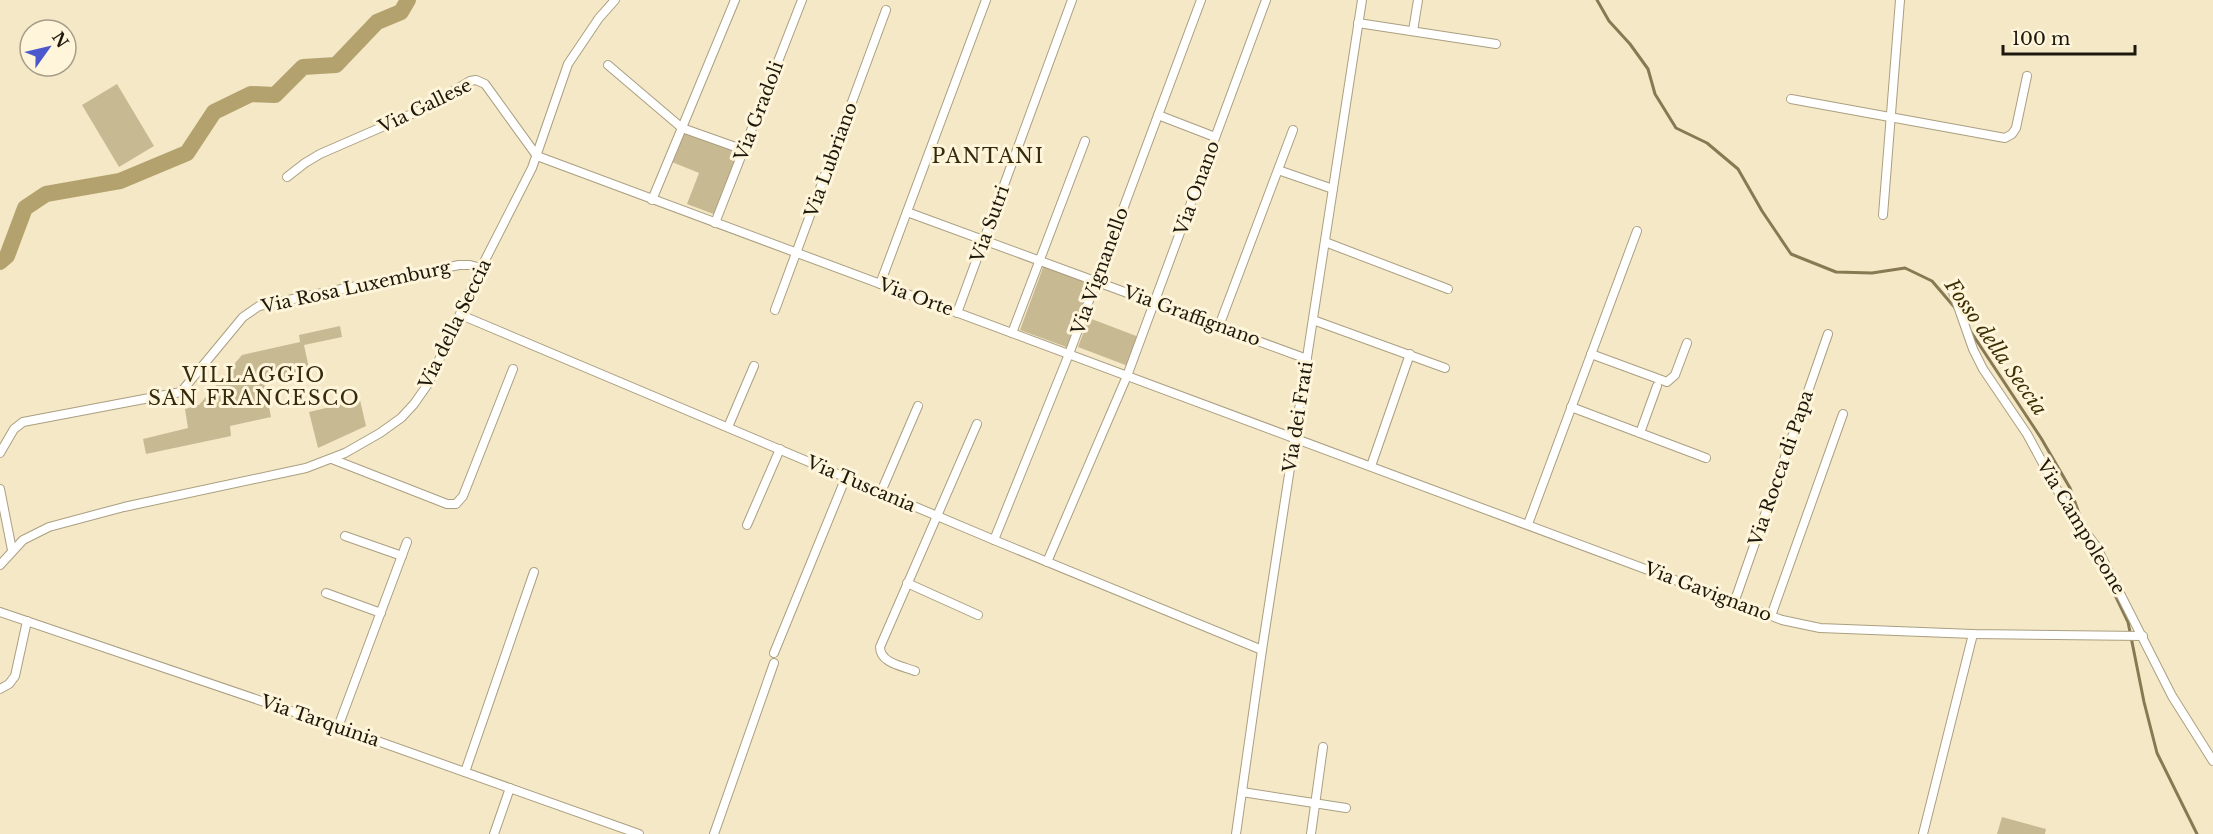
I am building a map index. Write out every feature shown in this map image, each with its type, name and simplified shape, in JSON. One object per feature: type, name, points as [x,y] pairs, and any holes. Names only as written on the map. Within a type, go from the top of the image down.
[{"type":"street","name":"Via della Seccia","points":[[0,565],[12,550],[36,533],[71,520],[124,507],[296,471],[332,459],[380,433],[406,413],[428,384],[481,268],[537,156],[566,68],[591,28],[615,0]]},
{"type":"street","points":[[652,200],[735,0]]},
{"type":"street","name":"Via Gradoli","points":[[715,223],[802,0]]},
{"type":"street","points":[[880,284],[986,0]]},
{"type":"street","name":"Via Sutri","points":[[957,313],[1072,0]]},
{"type":"street","name":"Via Vignanello","points":[[994,540],[1069,354],[1201,0]]},
{"type":"street","name":"Via Onano","points":[[1047,562],[1127,376],[1266,0]]},
{"type":"street","name":"Via dei Frati","points":[[1236,834],[1362,0]]},
{"type":"street","points":[[1413,32],[1418,0]]},
{"type":"street","points":[[1883,215],[1899,0]]},
{"type":"street","name":"Via Lubriano","points":[[775,310],[886,10]]},
{"type":"street","points":[[1358,23],[1496,44]]},
{"type":"street","points":[[608,65],[682,128],[744,150]]},
{"type":"street","points":[[1791,99],[2008,138],[2016,128],[2027,76]]},
{"type":"street","name":"Via Gallese","points":[[287,177],[320,154],[417,112],[472,80],[484,84],[537,156]]},
{"type":"street","points":[[1158,116],[1215,137]]},
{"type":"street","points":[[1219,326],[1293,130]]},
{"type":"street","points":[[1012,333],[1085,141]]},
{"type":"street","name":"Via Orte","points":[[537,156],[1295,438]]},
{"type":"street","points":[[1278,170],[1333,189]]},
{"type":"street","name":"Via Graffignano","points":[[907,212],[1307,359]]},
{"type":"street","points":[[1528,524],[1637,231]]},
{"type":"street","points":[[1325,242],[1448,289]]},
{"type":"street","name":"Via Rosa Luxemburg","points":[[0,453],[16,427],[23,422],[181,392],[241,319],[259,306],[459,265],[481,268]]},
{"type":"street","name":"Via Campoleone","points":[[1953,292],[1983,369],[2024,431],[2061,498],[2091,538],[2172,696],[2213,761]]},
{"type":"street","name":"Via Tuscania","points":[[461,315],[994,540],[1262,650]]},
{"type":"street","points":[[1313,320],[1445,368]]},
{"type":"street","name":"Via Rocca di Papa","points":[[1734,603],[1828,334]]},
{"type":"street","points":[[1591,354],[1667,382],[1674,377],[1687,343]]},
{"type":"street","points":[[1371,466],[1410,354]]},
{"type":"street","points":[[728,427],[754,366]]},
{"type":"street","points":[[332,459],[447,504],[456,504],[462,498],[513,369]]},
{"type":"street","points":[[1640,433],[1657,386]]},
{"type":"street","points":[[881,492],[918,406]]},
{"type":"street","points":[[1572,407],[1706,458]]},
{"type":"street","points":[[1771,616],[1843,414]]},
{"type":"street","points":[[915,671],[885,659],[880,648],[977,424]]},
{"type":"street","name":"Via Gavignano","points":[[1295,438],[1734,603],[1771,616],[1816,627],[1973,634],[2143,636]]},
{"type":"street","points":[[747,525],[780,449]]},
{"type":"street","points":[[774,653],[846,477]]},
{"type":"street","points":[[0,489],[12,550]]},
{"type":"street","points":[[345,536],[402,556]]},
{"type":"street","points":[[338,727],[407,542]]},
{"type":"street","points":[[465,772],[534,572]]},
{"type":"street","points":[[907,583],[978,615]]},
{"type":"street","points":[[326,593],[381,613]]},
{"type":"street","name":"Via Tarquinia","points":[[0,612],[338,727],[639,834]]},
{"type":"street","points":[[0,689],[9,684],[15,676],[27,621]]},
{"type":"street","points":[[1923,834],[1973,634]]},
{"type":"street","points":[[714,834],[774,663]]},
{"type":"street","points":[[1311,834],[1323,747]]},
{"type":"street","points":[[494,834],[510,788]]},
{"type":"street","points":[[1242,792],[1346,808]]},
{"type":"shaded area","points":[[117,84],[154,146],[119,167],[82,105]]},
{"type":"shaded area","points":[[684,129],[740,150],[716,215],[687,204],[699,173],[672,162]]},
{"type":"shaded area","points":[[1044,265],[1093,284],[1069,348],[1020,330]]},
{"type":"shaded area","points":[[1089,318],[1139,337],[1128,366],[1078,347]]},
{"type":"shaded area","points":[[340,326],[342,337],[304,345],[310,373],[264,383],[271,417],[230,426],[231,436],[146,454],[143,439],[188,428],[185,409],[199,405],[242,355],[300,342],[299,335]]},
{"type":"shaded area","points":[[360,400],[366,426],[318,448],[309,412]]},
{"type":"shaded area","points":[[2002,817],[2046,829],[2045,834],[1997,834]]},
{"type":"waterway","points":[[0,262],[7,256],[25,208],[46,194],[120,181],[187,153],[214,112],[251,94],[275,95],[303,67],[336,65],[377,22],[401,12],[408,0]]},
{"type":"waterway","name":"Fosso della Seccia","points":[[1597,0],[1609,21],[1648,69],[1655,94],[1676,128],[1707,143],[1738,169],[1762,211],[1791,254],[1836,272],[1872,273],[1905,268],[1932,281],[1956,309]]},
{"type":"waterway","name":"Fosso della Seccia","points":[[1971,332],[2041,438],[2070,488],[2082,522]]},
{"type":"waterway","name":"Fosso della Seccia","points":[[2091,545],[2128,622],[2157,753],[2197,834]]},
{"type":"district","name":"PANTANI","points":[[988,156]]},
{"type":"district","name":"VILLAGGIO SAN FRANCESCO","points":[[254,386]]}]
